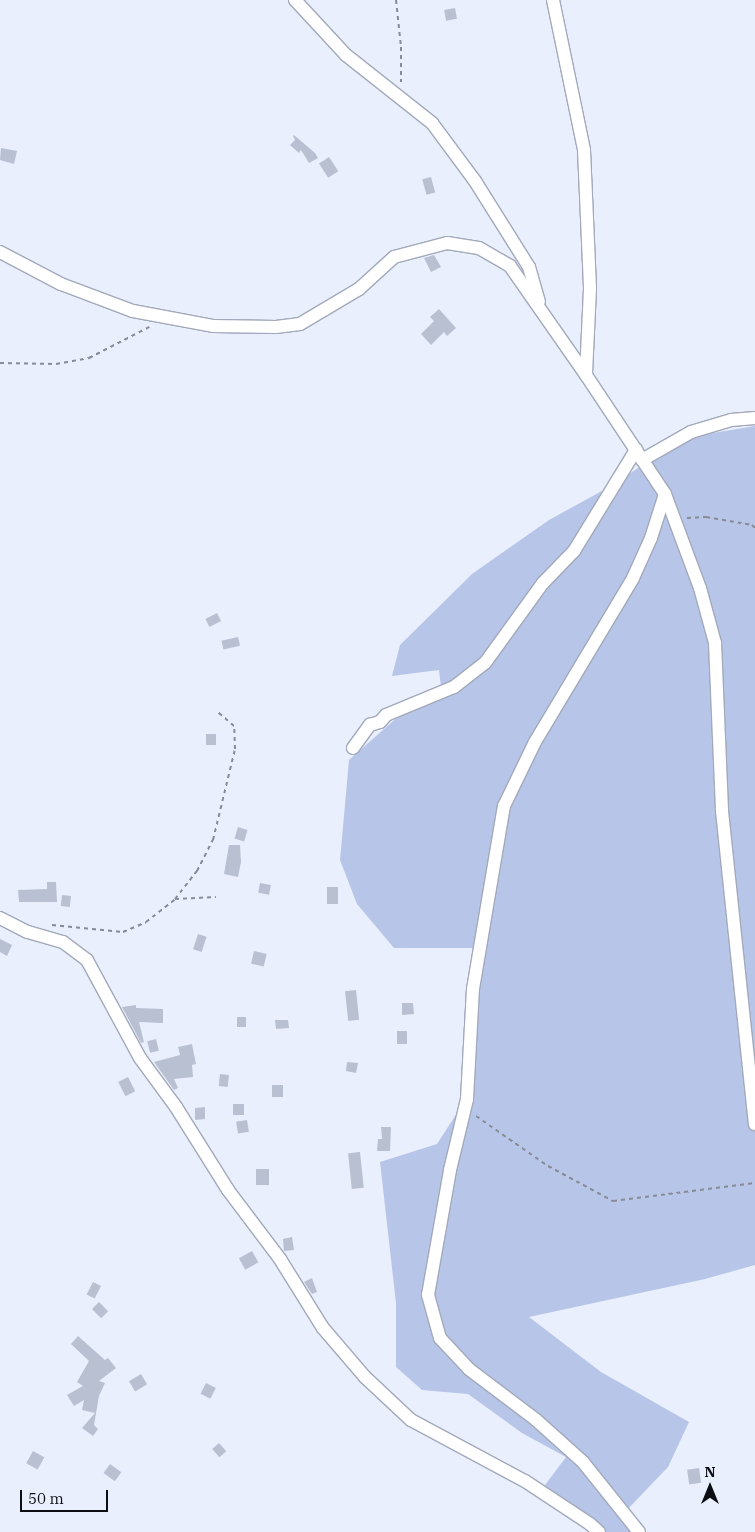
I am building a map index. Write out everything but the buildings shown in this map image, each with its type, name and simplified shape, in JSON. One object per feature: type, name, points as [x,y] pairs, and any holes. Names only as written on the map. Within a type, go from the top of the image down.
[{"type":"street","points":[[295,0],[346,56],[400,100],[416,109],[432,123],[475,181],[529,267],[542,312]]},
{"type":"street","points":[[553,0],[584,150],[590,290],[586,375]]},
{"type":"street","points":[[0,252],[61,284],[133,311],[213,326],[276,327],[300,324],[358,289],[394,257],[447,243],[479,248],[510,266],[586,375],[665,494],[700,588],[715,643],[722,812],[755,1124]]},
{"type":"street","points":[[352,748],[370,725],[380,722],[386,715],[454,687],[485,663],[543,583],[574,551],[639,455],[691,432],[731,420],[755,418]]},
{"type":"street","points":[[640,1532],[582,1462],[535,1418],[469,1369],[440,1338],[428,1295],[450,1170],[465,1106],[473,989],[504,806],[535,742],[633,578],[651,538],[665,494]]},
{"type":"street","points":[[0,918],[28,932],[64,942],[87,960],[140,1058],[176,1107],[228,1190],[280,1259],[323,1328],[365,1377],[411,1420],[525,1481],[599,1532]]},
{"type":"path","points":[[396,0],[401,47],[400,100]]},
{"type":"path","points":[[0,363],[56,364],[89,358],[167,318]]},
{"type":"path","points":[[674,518],[706,517],[752,525],[755,528]]},
{"type":"path","points":[[46,924],[123,932],[146,922],[174,899],[197,871],[213,840],[235,749],[234,726],[217,711]]},
{"type":"path","points":[[174,899],[216,897]]},
{"type":"path","points":[[465,1106],[548,1166],[613,1201],[755,1182]]},
{"type":"shaded area","points":[[755,426],[755,1265],[705,1279],[529,1317],[601,1372],[689,1422],[668,1467],[624,1513],[640,1532],[593,1532],[539,1493],[566,1457],[522,1433],[468,1394],[422,1390],[396,1367],[396,1303],[380,1162],[437,1144],[459,1110],[482,948],[394,948],[357,904],[340,860],[349,760],[410,706],[441,687],[439,670],[392,676],[400,645],[472,574],[549,520],[611,486],[683,438]]}]
